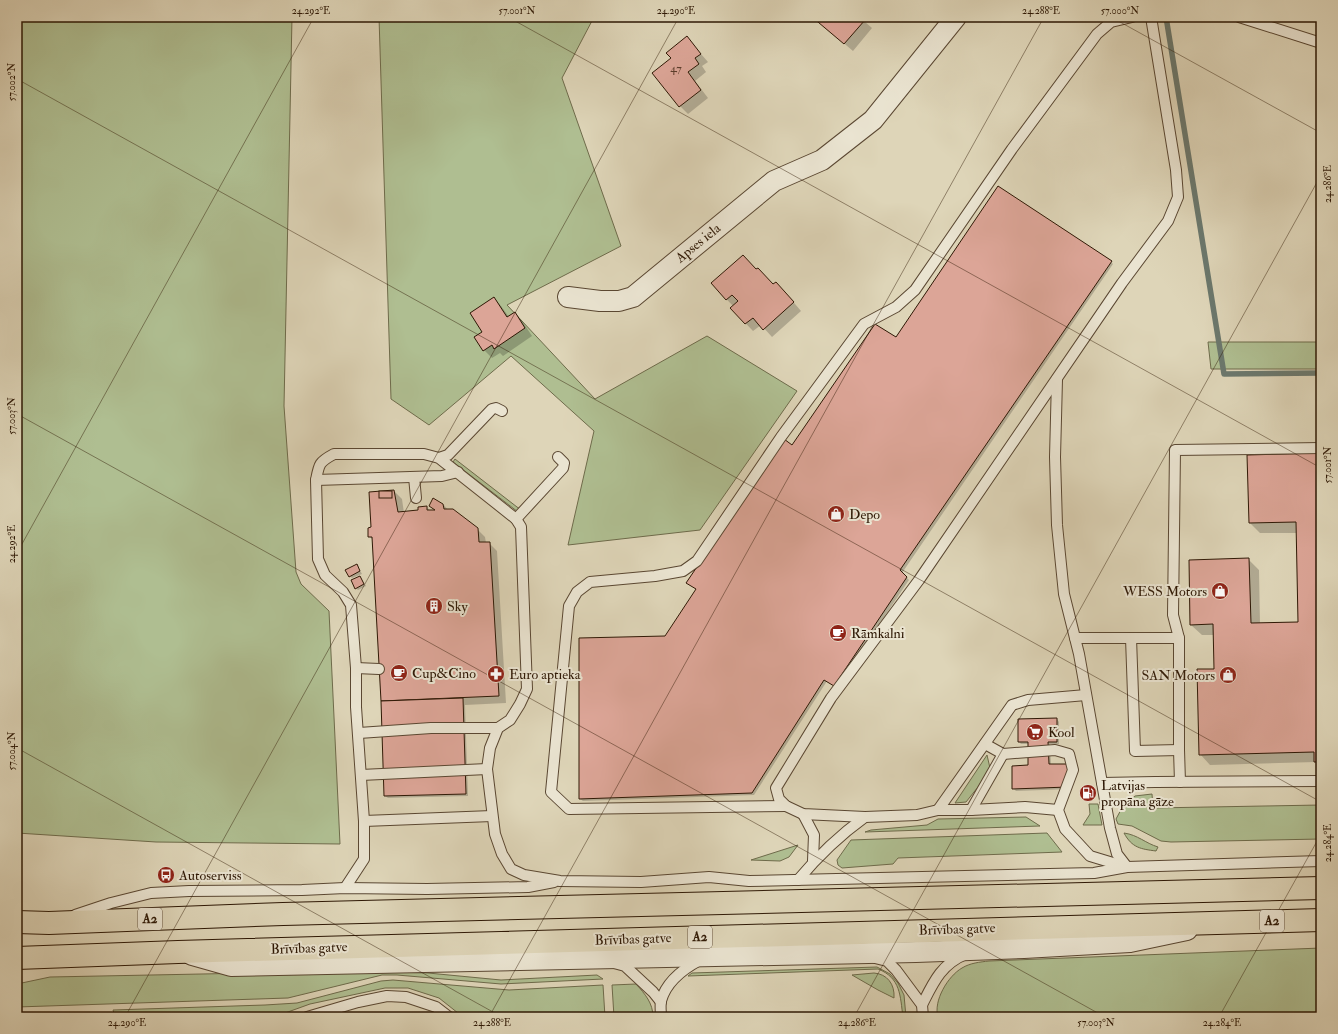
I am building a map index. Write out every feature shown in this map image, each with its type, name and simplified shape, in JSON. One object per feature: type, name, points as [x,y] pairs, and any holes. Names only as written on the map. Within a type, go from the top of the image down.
[{"type":"highway","name":"A2","points":[[17,922],[49,923],[283,914],[1321,888]]},
{"type":"highway","name":"Brīvības gatve","points":[[17,958],[178,952],[1321,920]]},
{"type":"street","name":"Apses iela","points":[[568,296],[606,301],[619,301],[633,297],[774,181],[822,160],[873,120],[956,17]]},
{"type":"street","points":[[178,952],[232,966],[981,950],[1130,942],[1222,923]]},
{"type":"lane","points":[[786,806],[569,809],[551,792],[569,606],[577,592],[590,582],[655,576],[682,571],[697,561],[781,437],[864,324],[896,307],[915,290],[1012,149],[1097,34],[1111,22],[1132,17]]},
{"type":"lane","points":[[1058,810],[1025,807],[938,810],[917,815],[865,817],[803,814],[786,806],[779,799],[776,788],[831,698],[919,580],[1122,283],[1168,221],[1178,197],[1176,170],[1151,17]]},
{"type":"lane","points":[[1240,17],[1321,43]]},
{"type":"lane","points":[[1057,379],[1055,457],[1057,525],[1064,594],[1075,638],[1110,828],[1117,854],[1127,867]]},
{"type":"lane","points":[[439,458],[448,455],[467,443],[492,409],[496,408],[502,411]]},
{"type":"lane","points":[[1180,782],[1178,750],[1179,638],[1173,615],[1175,450],[1321,448]]},
{"type":"lane","points":[[345,888],[364,859],[362,775],[356,707],[356,668],[351,605],[344,592],[325,575],[318,559],[316,480],[318,469],[322,460],[334,454],[424,454],[439,458],[458,472],[516,519],[521,527],[527,689],[510,720],[498,728],[431,728],[359,733]]},
{"type":"lane","points":[[516,519],[533,495],[563,468],[564,463],[558,457]]},
{"type":"lane","points":[[316,480],[442,476],[458,472]]},
{"type":"lane","points":[[414,477],[416,498]]},
{"type":"lane","points":[[1075,638],[1179,638]]},
{"type":"lane","points":[[1131,638],[1135,751],[1178,750]]},
{"type":"lane","points":[[356,668],[379,669]]},
{"type":"lane","points":[[938,810],[1012,705],[1028,700],[1086,694]]},
{"type":"lane","points":[[498,728],[490,748],[487,769],[495,834],[502,854],[511,869],[524,875],[560,881],[641,882],[709,877],[749,881],[1094,873],[1127,867],[1321,861]]},
{"type":"lane","points":[[985,744],[1003,754],[1055,750],[1069,754],[1073,770],[1058,810],[1065,829],[1090,856],[1127,867]]},
{"type":"lane","points":[[971,810],[1003,754]]},
{"type":"lane","points":[[362,775],[487,769]]},
{"type":"lane","points":[[1102,783],[1321,781]]},
{"type":"lane","points":[[803,814],[814,834],[813,861]]},
{"type":"lane","points":[[364,820],[492,816]]},
{"type":"lane","points":[[798,880],[813,861],[846,831],[865,817]]},
{"type":"lane","points":[[49,923],[111,903],[151,894],[189,891],[345,888],[427,890],[528,887],[560,881]]},
{"type":"lane","points":[[923,1017],[922,1005],[936,976],[949,964],[964,955],[981,950]]},
{"type":"lane","points":[[858,953],[887,961],[896,970],[922,1005]]},
{"type":"lane","points":[[661,1017],[661,1002],[670,982],[683,970],[708,957]]},
{"type":"lane","points":[[596,958],[625,966],[653,992],[661,1002]]},
{"type":"lane","points":[[306,1017],[358,1002],[388,996],[406,997],[436,1007],[449,1017]]},
{"type":"green space","points":[[17,17],[292,17],[284,406],[296,572],[301,584],[329,611],[340,844],[156,842],[17,833]]},
{"type":"green space","points":[[379,17],[594,17],[562,78],[621,246],[507,305],[595,399],[707,336],[797,391],[700,530],[568,545],[594,431],[511,356],[429,425],[391,399]]},
{"type":"green space","points":[[1208,342],[1321,342],[1321,369],[1211,369]]},
{"type":"green space","points":[[455,459],[520,509],[518,512],[453,462]]},
{"type":"green space","points":[[987,755],[990,768],[978,787],[966,802],[955,803]]},
{"type":"green space","points":[[1152,794],[1153,808],[1321,805],[1321,839],[1171,842],[1161,841],[1132,826],[1118,824],[1116,819],[1123,806],[1135,796]]},
{"type":"green space","points":[[1089,804],[1098,804],[1102,825],[1083,825],[1090,814]]},
{"type":"green space","points":[[1026,817],[1040,826],[865,832],[871,830],[927,825],[938,819]]},
{"type":"green space","points":[[1047,833],[1062,852],[898,858],[893,864],[842,868],[838,865],[837,860],[851,840]]},
{"type":"green space","points":[[1124,833],[1133,835],[1158,847],[1156,851],[1137,847],[1130,842]]},
{"type":"green space","points":[[798,845],[789,857],[780,861],[751,860]]},
{"type":"green space","points":[[1321,948],[1321,1017],[938,1017],[938,1004],[947,983],[962,968],[979,962]]},
{"type":"green space","points":[[877,967],[890,974],[898,983],[904,995],[906,1017],[903,1017],[898,988],[891,977],[878,969],[688,976],[692,973]]},
{"type":"green space","points":[[354,971],[428,973],[501,980],[597,975],[603,979],[501,984],[382,975],[288,998],[17,1007],[17,984],[50,977]]},
{"type":"green space","points":[[874,973],[883,975],[892,984],[894,998],[852,975]]},
{"type":"green space","points":[[393,980],[509,990],[603,985],[605,1017],[463,1017],[439,998],[408,988],[385,988],[310,1004],[274,1017],[209,1017],[208,1013],[114,1013],[113,1010],[297,1003],[381,981]]},
{"type":"green space","points":[[636,984],[650,1003],[653,1017],[614,1017],[612,985]]},
{"type":"building","points":[[812,17],[861,17],[865,20],[844,44]]},
{"type":"building","points":[[687,36],[701,54],[695,58],[699,64],[688,72],[701,90],[679,107],[652,73],[671,58],[666,53]]},
{"type":"building","name":"Depo","points":[[998,186],[1112,261],[900,570],[907,577],[834,686],[824,680],[752,793],[579,799],[579,638],[665,636],[696,589],[686,583],[784,439],[792,445],[875,324],[896,337]]},
{"type":"building","points":[[743,255],[773,284],[776,282],[794,302],[763,330],[753,318],[745,324],[730,308],[738,301],[732,295],[726,300],[711,283]]},
{"type":"building","points":[[494,297],[507,317],[515,312],[525,328],[494,349],[492,345],[483,351],[474,337],[482,332],[470,313]]},
{"type":"building","name":"WESS Motors","points":[[1321,453],[1321,762],[1314,762],[1314,752],[1199,755],[1197,669],[1214,669],[1213,624],[1190,625],[1189,560],[1249,558],[1251,623],[1298,622],[1296,522],[1249,523],[1247,455]]},
{"type":"building","name":"Sky","points":[[394,490],[398,512],[418,510],[418,507],[427,506],[427,510],[435,510],[429,506],[433,498],[443,504],[444,509],[453,509],[478,528],[479,542],[490,542],[499,696],[381,701],[372,537],[368,537],[368,528],[371,527],[369,492]]},
{"type":"building","points":[[379,491],[392,491],[392,498],[379,498]]},
{"type":"building","points":[[357,564],[360,571],[349,577],[345,570]]},
{"type":"building","points":[[360,576],[364,584],[355,589],[351,580]]},
{"type":"building","points":[[463,698],[466,794],[384,796],[381,701]]},
{"type":"building","name":"Kool","points":[[1057,718],[1057,742],[1048,742],[1049,764],[1068,764],[1068,787],[1012,789],[1012,766],[1028,765],[1028,742],[1018,742],[1018,719]]},
{"type":"waterway","points":[[1166,17],[1224,374],[1321,373]]},
{"type":"place","name":"Depo","points":[[836,514]]},
{"type":"place","name":"WESS Motors","points":[[1220,591]]},
{"type":"place","name":"Sky","points":[[434,606]]},
{"type":"place","name":"Rāmkalni","points":[[838,633]]},
{"type":"place","name":"Cup&Cino","points":[[399,673]]},
{"type":"place","name":"Euro aptieka","points":[[496,674]]},
{"type":"place","name":"SAN Motors","points":[[1228,675]]},
{"type":"place","name":"Kool","points":[[1035,732]]},
{"type":"place","name":"Latvijas propāna gāze","points":[[1088,793]]},
{"type":"place","name":"Autoserviss","points":[[166,875]]}]
